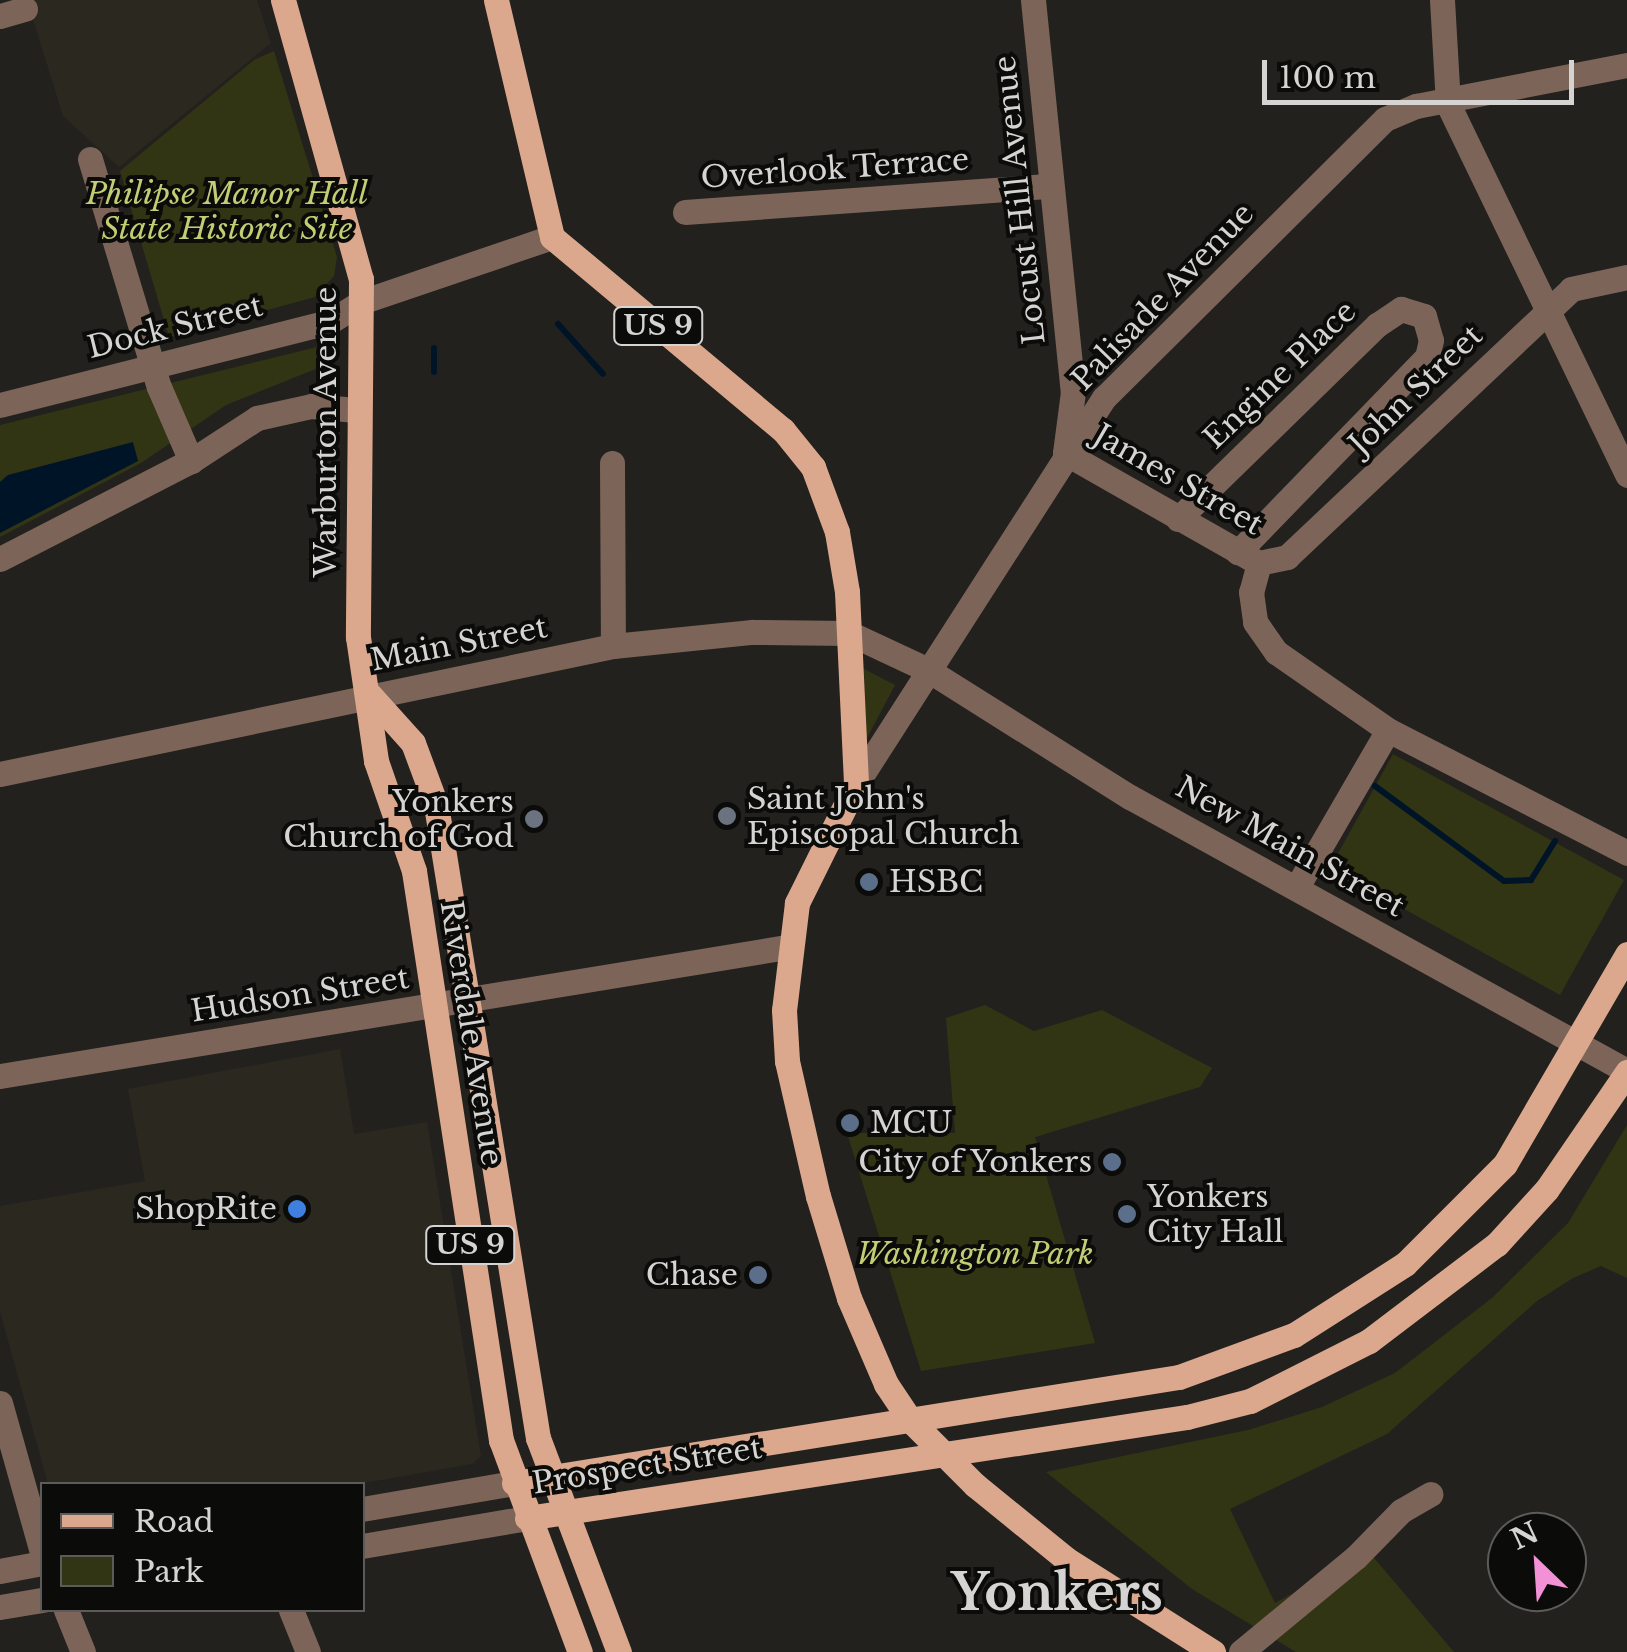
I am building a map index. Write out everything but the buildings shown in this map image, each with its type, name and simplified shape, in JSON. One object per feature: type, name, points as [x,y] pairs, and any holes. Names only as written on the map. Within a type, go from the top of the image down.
[{"type":"main road","name":"Warburton Avenue","points":[[283,0],[357,253],[362,302],[356,410],[358,637],[370,695]]},
{"type":"main road","points":[[496,0],[552,237]]},
{"type":"main road","name":"US 9","points":[[552,237],[799,447],[837,532],[849,633],[856,784],[797,903],[787,947],[788,1061],[818,1196],[849,1298],[890,1390],[910,1420],[942,1454],[1066,1559],[1212,1652]]},
{"type":"main road","name":"Riverdale Avenue","points":[[370,695],[413,743],[436,805],[471,1000],[538,1438],[620,1652]]},
{"type":"main road","name":"Riverdale Avenue","points":[[370,695],[376,762],[414,871],[500,1440],[580,1652]]},
{"type":"main road","name":"Prospect Street","points":[[514,1483],[1179,1377],[1294,1335],[1366,1293],[1444,1229],[1505,1164],[1627,954]]},
{"type":"main road","name":"Prospect Street","points":[[527,1518],[1187,1417],[1250,1401],[1325,1367],[1497,1244],[1547,1189],[1627,1072]]},
{"type":"street","name":"Locust Hill Avenue","points":[[1034,0],[1073,392],[1065,453]]},
{"type":"street","points":[[1442,0],[1448,104],[1627,475]]},
{"type":"street","name":"Palisade Avenue","points":[[856,784],[1065,453],[1104,398],[1386,119],[1416,106],[1448,104],[1627,65]]},
{"type":"street","points":[[90,158],[179,446],[191,462]]},
{"type":"street","name":"Overlook Terrace","points":[[685,212],[1050,186]]},
{"type":"street","name":"Dock Street","points":[[0,404],[331,322],[362,302],[552,237]]},
{"type":"street","name":"John Street","points":[[1248,558],[1287,557],[1572,290],[1627,277]]},
{"type":"street","name":"Engine Place","points":[[1178,518],[1377,325],[1401,308],[1424,316],[1432,340],[1427,357],[1248,558]]},
{"type":"street","points":[[0,559],[191,462],[257,418],[311,406],[356,410]]},
{"type":"street","name":"James Street","points":[[1065,453],[1248,558]]},
{"type":"street","points":[[612,464],[613,646]]},
{"type":"street","points":[[1248,558],[1260,636],[1388,730],[1627,853]]},
{"type":"street","name":"Main Street","points":[[0,774],[613,646],[752,632],[849,633],[928,670]]},
{"type":"street","name":"New Main Street","points":[[928,670],[1130,797],[1627,1072]]},
{"type":"street","points":[[1297,887],[1388,730]]},
{"type":"street","name":"Hudson Street","points":[[0,1076],[787,947]]},
{"type":"street","points":[[0,1404],[40,1545]]},
{"type":"street","name":"Prospect Street","points":[[365,1508],[514,1483]]},
{"type":"street","points":[[1241,1652],[1400,1518],[1423,1493],[1441,1487]]},
{"type":"street","name":"Prospect Street","points":[[365,1545],[527,1518]]},
{"type":"street","points":[[0,1571],[40,1563]]},
{"type":"street","points":[[0,1607],[40,1600]]},
{"type":"street","points":[[67,1612],[83,1652]]},
{"type":"street","points":[[293,1612],[308,1652]]},
{"type":"shaded area","points":[[27,0],[257,0],[271,43],[119,167],[63,116]]},
{"type":"shaded area","points":[[340,1049],[354,1134],[427,1122],[481,1456],[472,1464],[365,1483],[47,1482],[0,1312],[0,1206],[145,1181],[128,1089]]},
{"type":"green space","name":"Philipse Manor Hall State Historic Site","points":[[274,51],[337,257],[334,276],[315,297],[169,337],[120,171],[254,60]]},
{"type":"green space","points":[[321,346],[323,366],[226,405],[141,463],[0,537],[0,425]]},
{"type":"green space","points":[[864,669],[895,685],[866,740]]},
{"type":"green space","points":[[1393,754],[1624,880],[1560,995],[1330,868]]},
{"type":"green space","name":"Washington Park","points":[[985,1005],[1034,1031],[1102,1010],[1212,1068],[1200,1087],[1035,1137],[1095,1343],[921,1371],[847,1133],[955,1133],[946,1018]]},
{"type":"green space","points":[[1627,1125],[1627,1278],[1601,1266],[1573,1278],[1537,1301],[1387,1434],[1230,1509],[1275,1603],[1369,1552],[1454,1652],[1296,1652],[1192,1589],[1046,1472],[1248,1430],[1322,1407],[1395,1373],[1492,1298],[1568,1223]]},
{"type":"water","points":[[133,442],[138,461],[0,533],[0,482],[8,475]]},
{"type":"waterway","points":[[558,324],[603,374]]},
{"type":"waterway","points":[[434,348],[434,372]]},
{"type":"waterway","points":[[1375,786],[1504,881],[1531,880],[1555,841]]},
{"type":"place","name":"Saint John's Episcopal Church","points":[[727,816]]},
{"type":"place","name":"Yonkers Church of God","points":[[534,819]]},
{"type":"place","name":"HSBC","points":[[869,882]]},
{"type":"place","name":"MCU","points":[[850,1123]]},
{"type":"place","name":"City of Yonkers","points":[[1112,1162]]},
{"type":"place","name":"ShopRite","points":[[297,1209]]},
{"type":"place","name":"Yonkers City Hall","points":[[1127,1214]]},
{"type":"place","name":"Chase","points":[[758,1275]]},
{"type":"district","name":"Yonkers","points":[[1057,1593]]}]
